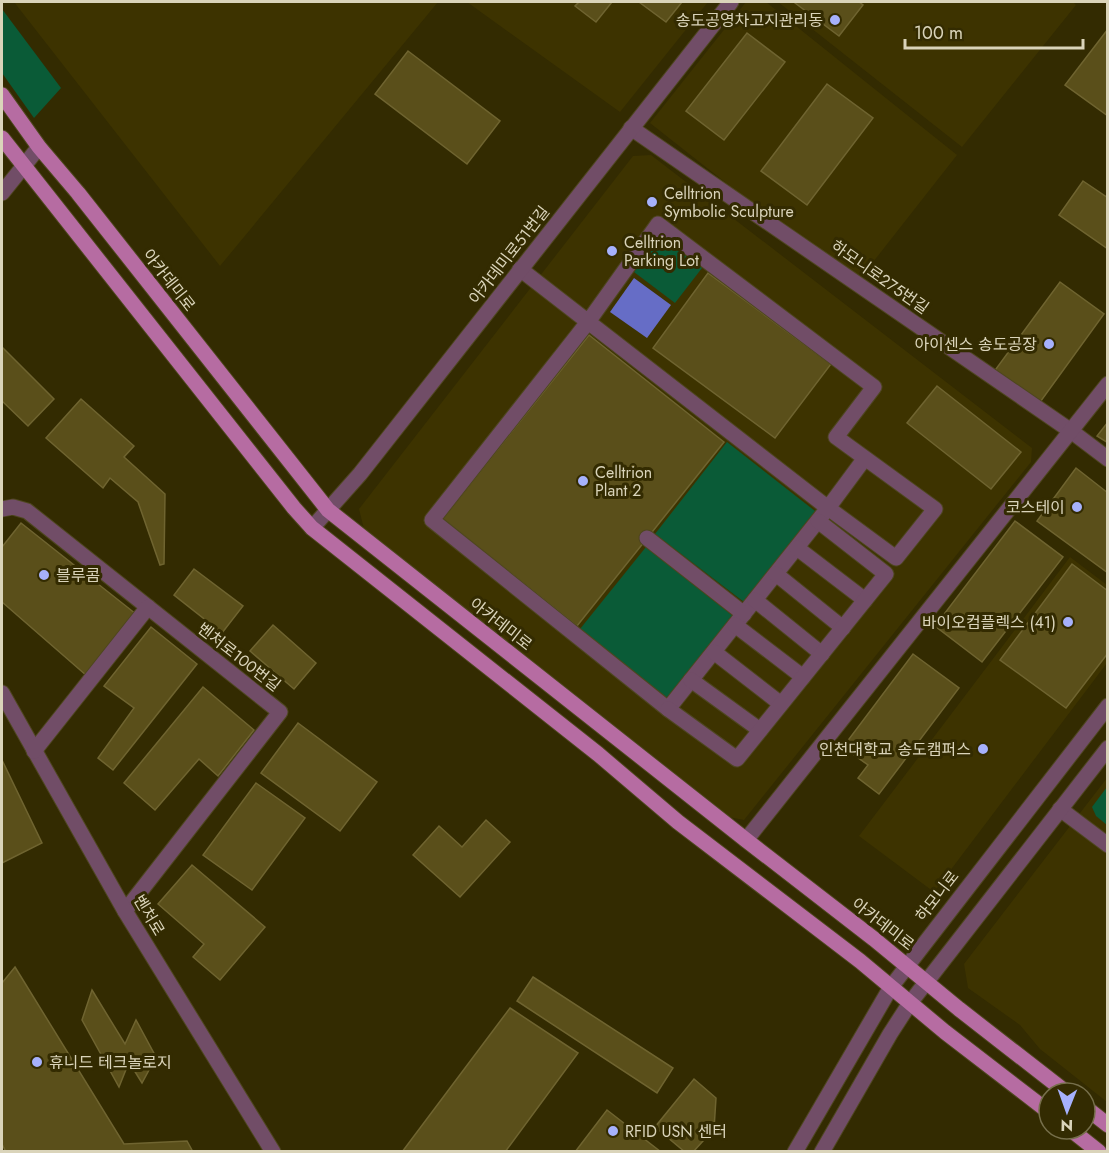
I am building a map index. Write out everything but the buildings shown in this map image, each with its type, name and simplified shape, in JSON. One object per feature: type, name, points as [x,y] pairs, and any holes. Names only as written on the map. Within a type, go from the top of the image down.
[{"type":"main road","name":"아카데미로","points":[[2,95],[39,147],[78,193],[328,510],[1052,1081]]},
{"type":"main road","points":[[2,138],[312,528],[597,754],[678,822],[860,961],[1037,1103]]},
{"type":"main road","points":[[1086,1141],[1100,1152]]},
{"type":"street","name":"아카데미로51번길","points":[[312,528],[360,474],[731,2]]},
{"type":"street","name":"하모니로275번길","points":[[631,128],[1071,430],[1107,459]]},
{"type":"street","points":[[2,193],[39,147]]},
{"type":"street","points":[[520,269],[588,322],[828,508],[896,558],[935,509],[836,437],[874,387],[658,224],[588,322],[432,520],[668,709],[737,759],[886,574],[818,521]]},
{"type":"street","points":[[746,840],[1107,384]]},
{"type":"street","points":[[668,709],[797,548],[865,458]]},
{"type":"street","name":"벤처로100번길","points":[[2,509],[13,507],[27,511],[280,712],[125,911]]},
{"type":"street","points":[[647,538],[803,677]]},
{"type":"street","points":[[797,548],[865,600]]},
{"type":"street","points":[[776,574],[843,628]]},
{"type":"street","points":[[755,600],[822,654]]},
{"type":"street","points":[[34,752],[148,607]]},
{"type":"street","points":[[714,652],[781,704]]},
{"type":"street","points":[[691,680],[760,730]]},
{"type":"street","name":"벤처로","points":[[2,693],[125,911],[273,1152]]},
{"type":"street","name":"하모니로","points":[[795,1152],[891,987],[1107,706]]},
{"type":"street","points":[[822,1152],[910,1003],[1107,748]]},
{"type":"street","points":[[1060,809],[1107,845]]},
{"type":"shaded area","points":[[14,2],[438,2],[220,266]]},
{"type":"shaded area","points":[[467,2],[708,2],[620,112]]},
{"type":"shaded area","points":[[746,2],[766,2],[957,155],[855,285],[650,123]]},
{"type":"shaded area","points":[[778,2],[1073,2],[1076,5],[962,147]]},
{"type":"shaded area","points":[[651,155],[1032,448],[1031,462],[744,820],[719,815],[366,537],[359,509],[633,156]]},
{"type":"shaded area","name":"인천대학교 송도캠퍼스","points":[[1070,557],[1107,585],[1107,663],[934,892],[859,836]]},
{"type":"shaded area","points":[[1107,778],[1107,1102],[1097,1094],[1097,1081],[1080,1081],[1040,1049],[1020,1025],[968,988],[964,964]]},
{"type":"green space","points":[[2,9],[61,88],[34,118],[2,73]]},
{"type":"green space","points":[[661,238],[702,268],[675,303],[634,272]]},
{"type":"green space","points":[[727,442],[815,511],[744,602],[655,534]]},
{"type":"green space","points":[[646,547],[733,616],[667,698],[580,629]]},
{"type":"green space","points":[[1107,787],[1107,825],[1096,816],[1092,807]]},
{"type":"water","points":[[634,278],[671,305],[647,338],[610,312]]},
{"type":"place","name":"송도공영차고지관리동","points":[[835,20]]},
{"type":"place","name":"Celltrion Symbolic Sculpture","points":[[652,202]]},
{"type":"place","name":"Celltrion Parking Lot","points":[[612,251]]},
{"type":"place","name":"아이센스 송도공장","points":[[1049,344]]},
{"type":"place","name":"Celltrion Plant 2","points":[[583,481]]},
{"type":"place","name":"코스테이","points":[[1077,507]]},
{"type":"place","name":"블루콤","points":[[44,575]]},
{"type":"place","name":"바이오컴플렉스 (41)","points":[[1068,622]]},
{"type":"place","name":"인천대학교 송도캠퍼스","points":[[983,749]]},
{"type":"place","name":"휴니드 테크놀로지","points":[[37,1062]]},
{"type":"place","name":"RFID USN 센터","points":[[613,1131]]}]
